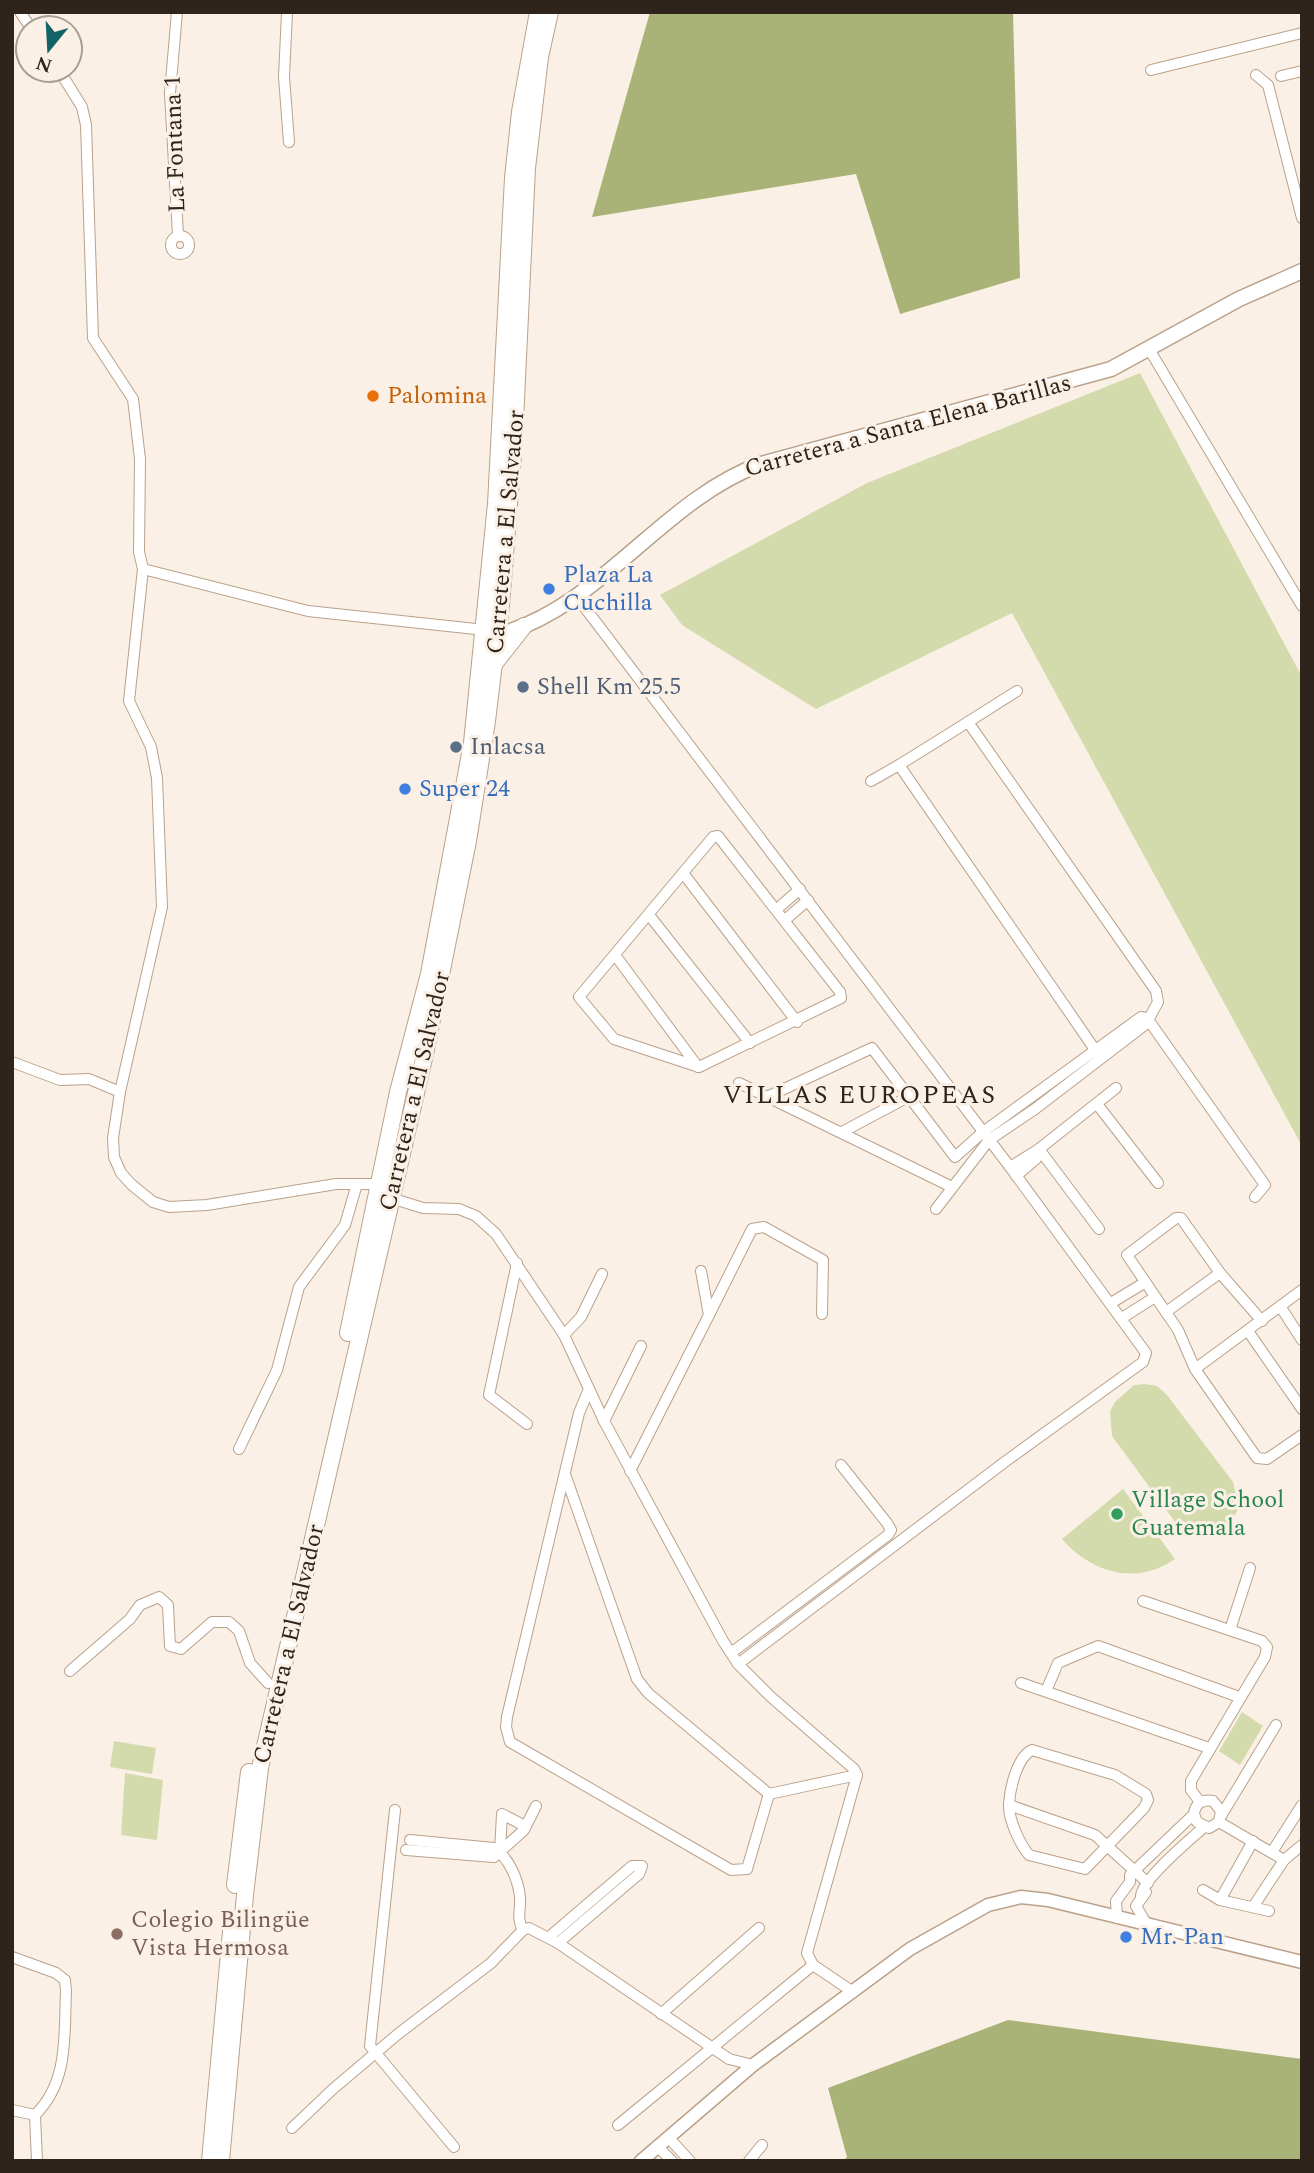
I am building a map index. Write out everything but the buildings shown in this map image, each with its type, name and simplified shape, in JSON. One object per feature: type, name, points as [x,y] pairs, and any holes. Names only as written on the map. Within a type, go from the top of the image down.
[{"type":"highway","name":"Carretera a El Salvador","points":[[221,2161],[245,1895],[260,1768],[400,1163],[466,852],[495,663],[496,504],[517,144],[528,56],[538,12]]},
{"type":"highway","name":"Carretera a El Salvador","points":[[209,2161],[242,1811],[400,1085],[446,895],[494,630],[514,442],[527,168],[538,69],[550,12]]},
{"type":"highway","points":[[502,378],[512,379],[511,427],[514,442]]},
{"type":"highway","points":[[494,630],[522,627]]},
{"type":"highway","points":[[495,663],[522,627]]},
{"type":"highway","points":[[400,1085],[412,1085],[399,1140],[400,1163]]},
{"type":"main road","name":"Carretera a Santa Elena Barillas","points":[[522,627],[576,596],[730,476],[761,464],[1111,369],[1239,299],[1302,271]]},
{"type":"street","name":"La Fontana 1","points":[[177,12],[170,93],[178,235]]},
{"type":"street","points":[[287,12],[284,77],[289,142]]},
{"type":"street","points":[[1151,70],[1302,33]]},
{"type":"street","points":[[1282,76],[1302,71]]},
{"type":"street","points":[[1256,75],[1268,85],[1302,218]]},
{"type":"street","points":[[68,84],[82,107],[86,125],[93,338],[129,390],[136,410],[141,499],[139,552],[143,569],[129,701],[150,747],[157,778],[162,907],[120,1092],[113,1138],[114,1157],[121,1174],[153,1202],[169,1207],[206,1205],[336,1184],[378,1184]]},
{"type":"street","points":[[1149,349],[1302,606]]},
{"type":"street","points":[[143,569],[308,611],[494,630]]},
{"type":"street","points":[[576,596],[1145,1349],[1146,1358],[1143,1362],[1006,1461],[738,1664]]},
{"type":"street","points":[[871,781],[1017,691]]},
{"type":"street","points":[[769,1096],[870,1048],[877,1052],[952,1156],[959,1156],[1097,1053],[1146,1024],[1158,1002],[1156,991],[968,722]]},
{"type":"street","points":[[899,765],[1097,1053]]},
{"type":"street","points":[[718,836],[777,909],[840,992],[841,998],[797,1022],[699,1067],[614,1039],[582,1003],[581,992],[683,873],[713,837],[718,836]]},
{"type":"street","points":[[683,873],[797,1022]]},
{"type":"street","points":[[777,909],[800,890]]},
{"type":"street","points":[[785,920],[808,900]]},
{"type":"street","points":[[649,915],[750,1043]]},
{"type":"street","points":[[615,955],[699,1067]]},
{"type":"street","points":[[1147,1018],[1265,1185],[1255,1197]]},
{"type":"street","points":[[12,1062],[60,1080],[89,1079],[120,1092]]},
{"type":"street","points":[[739,1083],[952,1187]]},
{"type":"street","points":[[1013,1171],[1036,1160],[1039,1149],[1116,1088]]},
{"type":"street","points":[[842,1132],[908,1097]]},
{"type":"street","points":[[1097,1104],[1158,1183]]},
{"type":"street","points":[[936,1209],[986,1136]]},
{"type":"street","points":[[1039,1149],[1099,1229]]},
{"type":"street","points":[[963,1151],[972,1160]]},
{"type":"street","points":[[1246,1180],[1258,1175]]},
{"type":"street","points":[[239,1449],[277,1370],[299,1287],[345,1225],[357,1184]]},
{"type":"street","points":[[391,1198],[424,1208],[459,1209],[476,1216],[496,1234],[564,1335],[630,1471],[738,1664],[771,1697],[849,1762],[857,1775],[807,1953],[813,1965],[853,1992]]},
{"type":"street","points":[[1262,1321],[1220,1272],[1182,1219],[1178,1218],[1127,1255],[1189,1350],[1195,1369],[1257,1458],[1267,1459],[1302,1435]]},
{"type":"street","points":[[630,1471],[752,1229],[764,1227],[823,1260],[822,1314]]},
{"type":"street","points":[[517,1263],[489,1395],[527,1424]]},
{"type":"street","points":[[701,1271],[709,1315]]},
{"type":"street","points":[[1166,1312],[1220,1272]]},
{"type":"street","points":[[564,1335],[581,1317],[602,1274]]},
{"type":"street","points":[[1111,1303],[1144,1283]]},
{"type":"street","points":[[1195,1369],[1302,1290]]},
{"type":"street","points":[[1122,1318],[1155,1297]]},
{"type":"street","points":[[1280,1306],[1302,1340]]},
{"type":"street","points":[[1248,1331],[1302,1409]]},
{"type":"street","points":[[604,1421],[641,1346]]},
{"type":"street","points":[[589,1389],[579,1413],[507,1717],[506,1727],[510,1742],[731,1870],[747,1869],[769,1794]]},
{"type":"street","points":[[731,1653],[888,1535],[891,1530],[841,1465]]},
{"type":"street","points":[[565,1476],[637,1679],[657,1701],[769,1794]]},
{"type":"street","points":[[1230,1630],[1250,1568]]},
{"type":"street","points":[[70,1671],[130,1619],[141,1605],[159,1597],[168,1605],[170,1646],[181,1649],[212,1622],[229,1622],[239,1631],[250,1663],[268,1683]]},
{"type":"street","points":[[1143,1601],[1262,1641],[1266,1647],[1265,1657],[1209,1748],[1190,1785],[1200,1802]]},
{"type":"street","points":[[1046,1691],[1058,1663],[1098,1646],[1239,1697]]},
{"type":"street","points":[[1021,1683],[1209,1748]]},
{"type":"street","points":[[1120,1919],[1204,1827],[1220,1819],[1276,1725]]},
{"type":"street","points":[[1032,1749],[1115,1775],[1146,1794],[1147,1800],[1085,1868],[1034,1857],[1026,1852],[1009,1805],[1021,1759],[1032,1749]]},
{"type":"street","points":[[769,1794],[857,1775]]},
{"type":"street","points":[[1088,1910],[1120,1894],[1130,1882],[1132,1873],[1194,1814],[1200,1802],[1208,1800],[1216,1804],[1220,1819],[1284,1860]]},
{"type":"street","points":[[1009,1805],[1095,1835],[1132,1873],[1142,1895],[1147,1926]]},
{"type":"street","points":[[1272,1852],[1302,1805]]},
{"type":"street","points":[[500,1852],[526,1826],[536,1806]]},
{"type":"street","points":[[395,1810],[370,2046],[454,2147]]},
{"type":"street","points":[[500,1852],[502,1814],[526,1826]]},
{"type":"street","points":[[1194,1814],[1196,1822],[1204,1827]]},
{"type":"street","points":[[1220,1899],[1253,1841]]},
{"type":"street","points":[[408,1845],[450,1849],[494,1848],[500,1852],[516,1877],[520,1898],[518,1917],[523,1930]]},
{"type":"street","points":[[1253,1907],[1284,1860],[1302,1845]]},
{"type":"street","points":[[632,1866],[642,1866],[641,1872],[554,1940],[632,1866]]},
{"type":"street","points":[[1203,1890],[1220,1899],[1269,1911]]},
{"type":"street","points":[[1120,1894],[1142,1895]]},
{"type":"street","points":[[1120,1894],[1120,1919]]},
{"type":"street","points":[[642,2161],[754,2064],[910,1949],[988,1905],[1013,1898],[1033,1897],[1302,1962]]},
{"type":"street","points":[[292,2129],[375,2053],[491,1963],[523,1930],[529,1928],[554,1940],[710,2048],[737,2062],[754,2064]]},
{"type":"street","points":[[661,2014],[759,1928]]},
{"type":"street","points":[[12,1956],[56,1973],[65,1980],[62,2063],[57,2085],[48,2103],[35,2115],[37,2161]]},
{"type":"street","points":[[618,2125],[813,1965]]},
{"type":"street","points":[[12,2110],[35,2115]]},
{"type":"street","points":[[668,2137],[690,2161]]},
{"type":"street","points":[[748,2161],[762,2145]]},
{"type":"street","points":[[657,2146],[673,2161],[680,2150]]},
{"type":"green space","points":[[650,12],[1013,12],[1020,278],[900,314],[856,174],[592,217]]},
{"type":"green space","points":[[1140,373],[1302,677],[1302,1146],[1012,613],[816,709],[682,625],[660,595],[867,483]]},
{"type":"green space","points":[[1134,1385],[1157,1386],[1167,1395],[1233,1482],[1239,1508],[1225,1532],[1201,1536],[1181,1530],[1112,1436],[1110,1411],[1115,1402]]},
{"type":"green space","name":"Village School Guatemala","points":[[1123,1489],[1175,1559],[1145,1572],[1115,1572],[1087,1560],[1062,1539]]},
{"type":"green space","points":[[1242,1712],[1263,1726],[1240,1765],[1219,1751]]},
{"type":"green space","points":[[114,1741],[156,1748],[152,1774],[110,1767]]},
{"type":"green space","points":[[125,1773],[163,1780],[157,1840],[121,1835]]},
{"type":"green space","points":[[1008,2020],[1302,2059],[1302,2161],[843,2161],[847,2157],[828,2088]]},
{"type":"place","name":"Palomina","points":[[373,396]]},
{"type":"place","name":"Plaza La Cuchilla","points":[[549,589]]},
{"type":"place","name":"Shell Km 25.5","points":[[523,687]]},
{"type":"place","name":"Inlacsa","points":[[456,747]]},
{"type":"place","name":"Super 24","points":[[405,789]]},
{"type":"place","name":"Village School Guatemala","points":[[1117,1514]]},
{"type":"place","name":"Colegio Bilingüe Vista Hermosa","points":[[117,1934]]},
{"type":"place","name":"Mr. Pan","points":[[1126,1937]]},
{"type":"district","name":"VILLAS EUROPEAS","points":[[860,1095]]}]
